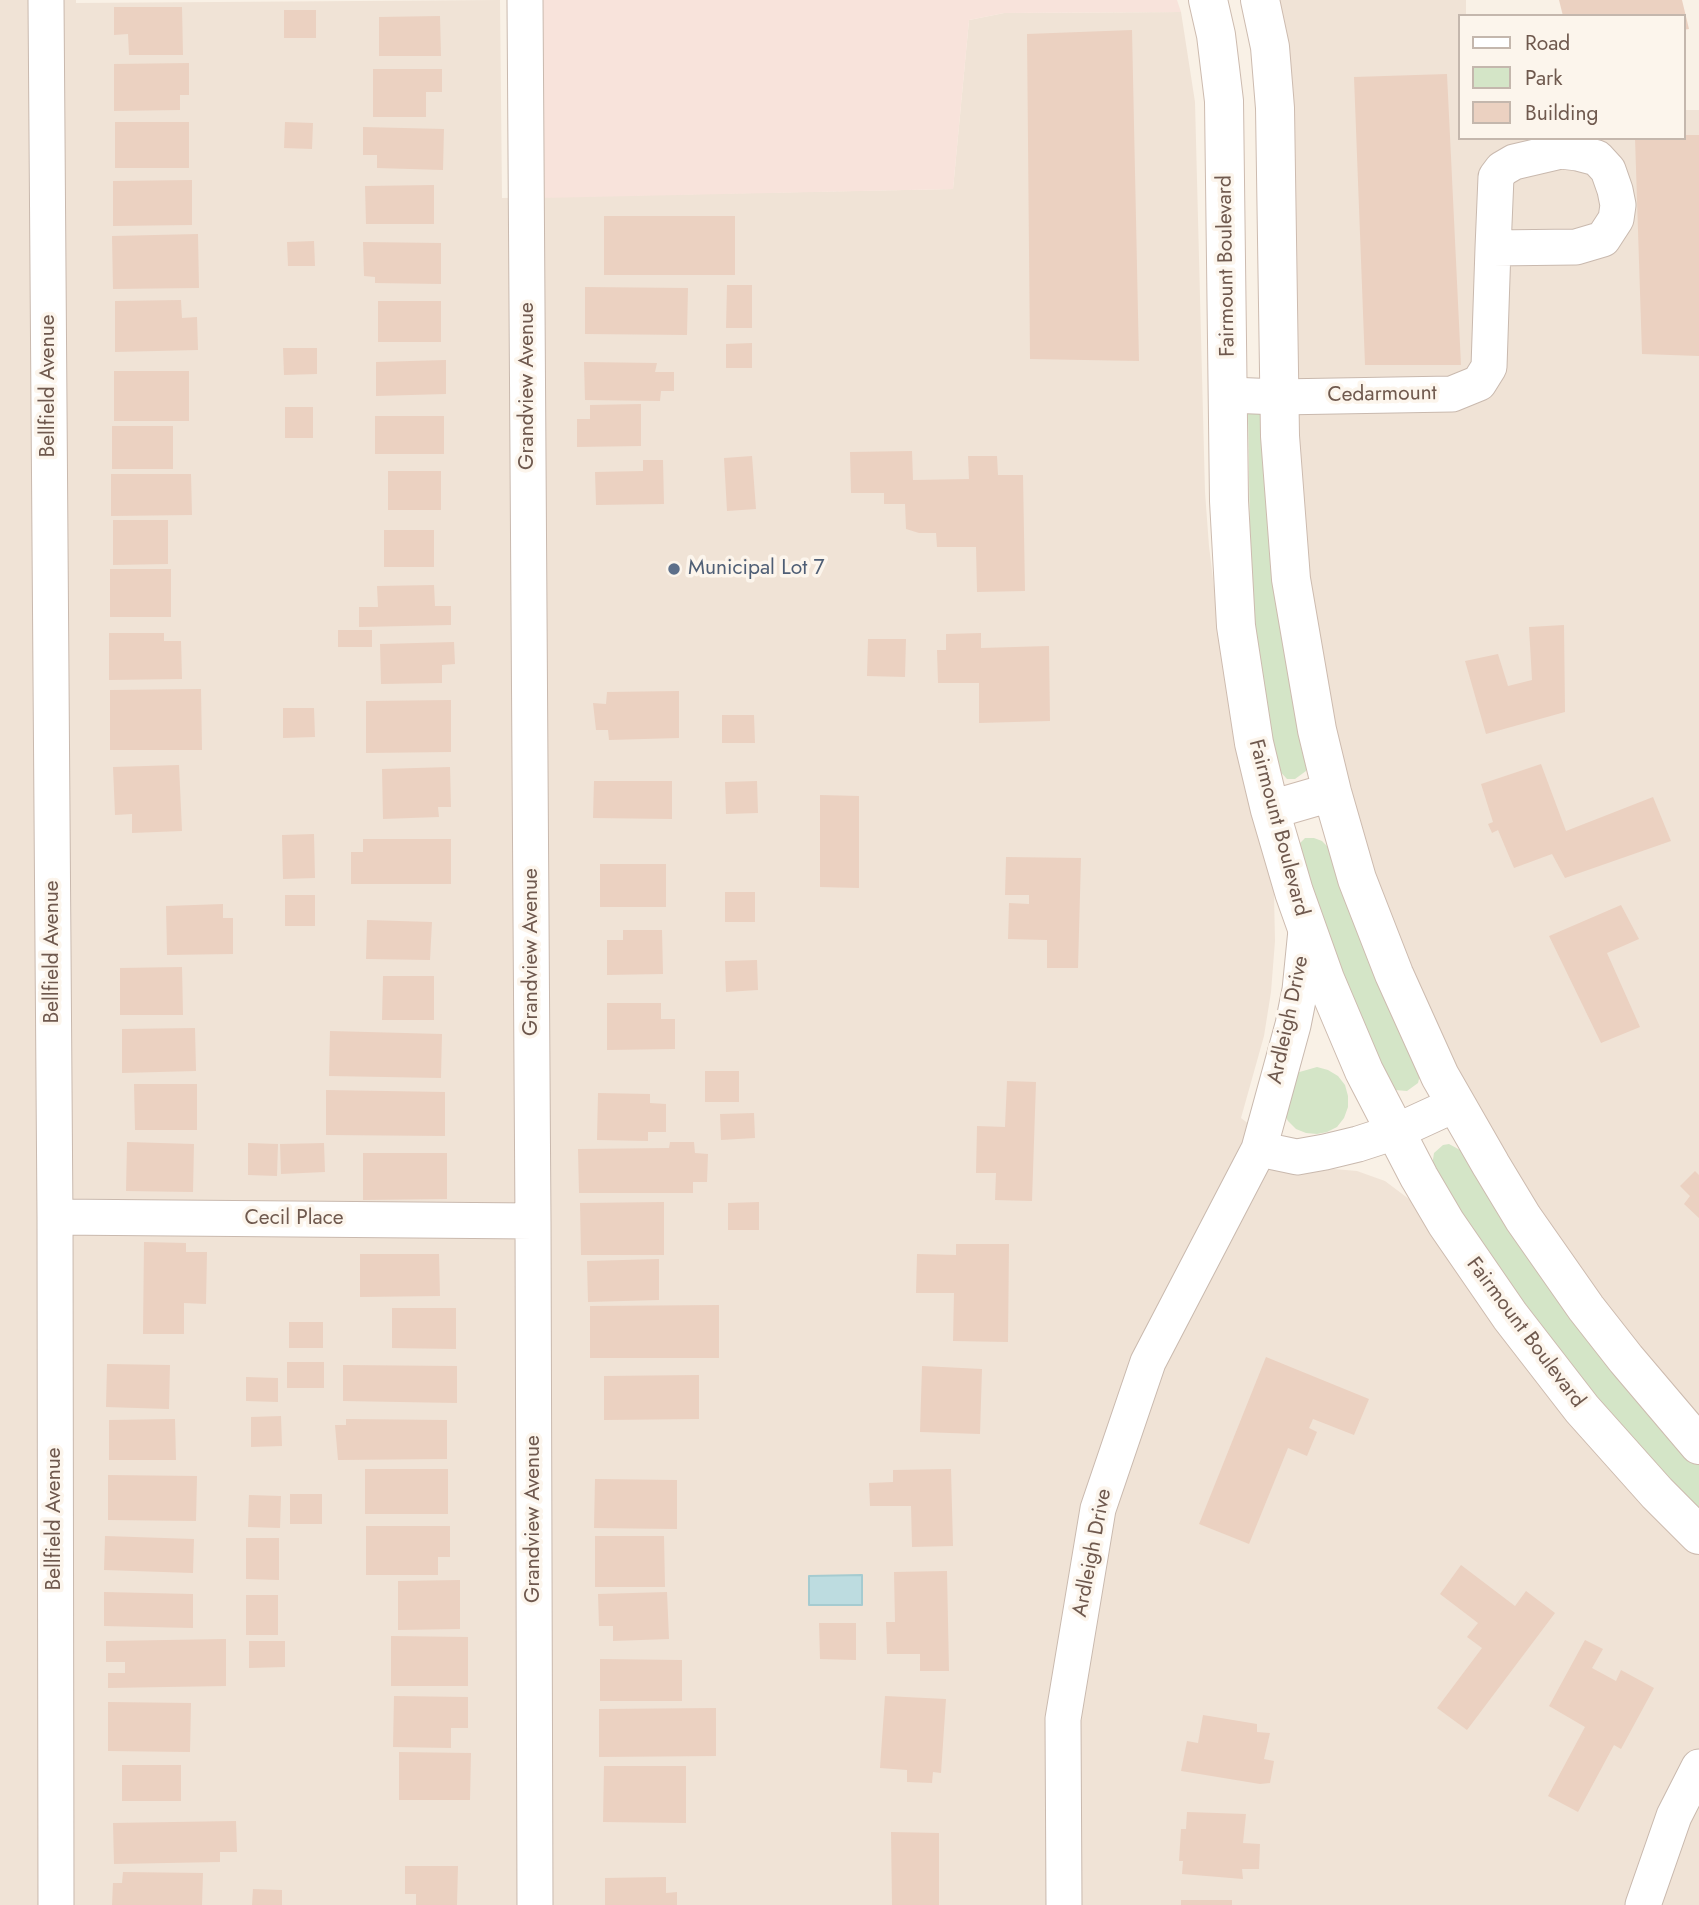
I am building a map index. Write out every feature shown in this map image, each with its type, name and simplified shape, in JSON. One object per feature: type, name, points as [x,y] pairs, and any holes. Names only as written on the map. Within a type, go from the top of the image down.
[{"type":"main road","name":"Fairmount Boulevard","points":[[1208,0],[1216,35],[1224,101],[1230,522],[1236,626],[1247,705],[1270,810],[1306,930],[1359,1059],[1395,1132],[1446,1223],[1544,1363],[1613,1445],[1699,1535]]},
{"type":"main road","points":[[1260,0],[1270,47],[1275,108],[1279,397],[1282,481],[1291,579],[1307,677],[1332,792],[1357,879],[1378,935],[1424,1040],[1455,1104],[1497,1176],[1551,1259],[1626,1360],[1699,1446]]},
{"type":"main road","points":[[1270,810],[1332,792]]},
{"type":"street","name":"Bellfield Avenue","points":[[46,0],[55,1217],[55,1905]]},
{"type":"street","name":"Grandview Avenue","points":[[524,0],[535,1905]]},
{"type":"street","name":"Cedarmount","points":[[1229,395],[1279,397],[1452,394],[1479,383],[1489,367],[1493,248]]},
{"type":"street","name":"Ardleigh Drive","points":[[1064,1905],[1063,1719],[1098,1509],[1147,1362],[1259,1149],[1293,1025],[1300,990],[1306,930]]},
{"type":"street","points":[[1259,1149],[1297,1157],[1359,1144],[1395,1132],[1455,1104]]},
{"type":"street","name":"Cecil Place","points":[[55,1217],[533,1221]]},
{"type":"street","points":[[1643,1905],[1674,1816],[1699,1767]]},
{"type":"shaded area","points":[[0,0],[76,0],[76,3],[500,0],[502,198],[953,189],[969,20],[1004,13],[1181,12],[1195,102],[1205,492],[1209,546],[1217,611],[1274,894],[1275,941],[1271,992],[1264,1036],[1241,1118],[1312,1172],[1334,1169],[1357,1171],[1385,1181],[1413,1202],[1699,1553],[1699,1905],[0,1905]]},
{"type":"shaded area","points":[[539,0],[1177,0],[1181,12],[1004,13],[969,20],[953,189],[542,198]]},
{"type":"shaded area","points":[[1279,0],[1466,0],[1466,14],[1458,14],[1458,140],[1685,140],[1685,110],[1699,110],[1699,1416],[1636,1343],[1556,1237],[1487,1127],[1428,1011],[1366,856],[1337,738],[1306,553],[1297,419],[1293,86],[1287,32]]},
{"type":"green space","points":[[1248,413],[1260,413],[1263,419],[1275,565],[1289,682],[1308,766],[1306,771],[1295,779],[1287,779],[1275,766],[1251,603]]},
{"type":"green space","points":[[1305,838],[1322,841],[1332,851],[1420,1075],[1418,1083],[1407,1091],[1395,1090],[1387,1083],[1345,989],[1298,845]]},
{"type":"green space","points":[[1317,1067],[1338,1076],[1345,1085],[1348,1107],[1337,1127],[1317,1134],[1296,1129],[1283,1112],[1296,1073]]},
{"type":"green space","points":[[1449,1144],[1466,1157],[1660,1423],[1699,1465],[1699,1515],[1664,1480],[1517,1302],[1432,1166],[1434,1153],[1443,1145]]},
{"type":"water","points":[[862,1575],[862,1605],[809,1605],[809,1576]]},
{"type":"building","points":[[1559,0],[1682,0],[1689,29],[1685,30],[1685,14],[1562,14]]},
{"type":"building","points":[[114,7],[182,7],[183,55],[129,55],[128,34],[114,35]]},
{"type":"building","points":[[284,10],[316,10],[316,38],[284,38]]},
{"type":"building","points":[[440,16],[441,56],[379,56],[379,17]]},
{"type":"building","points":[[1132,30],[1139,361],[1030,359],[1027,34]]},
{"type":"building","points":[[189,63],[189,95],[180,95],[180,110],[114,111],[114,64]]},
{"type":"building","points":[[373,69],[442,69],[442,92],[426,92],[426,117],[373,117]]},
{"type":"building","points":[[1447,74],[1461,365],[1365,365],[1354,77]]},
{"type":"building","points":[[115,122],[189,122],[189,168],[115,168]]},
{"type":"building","points":[[285,122],[313,123],[312,149],[284,148]]},
{"type":"building","points":[[363,127],[444,129],[443,170],[377,168],[377,155],[363,155]]},
{"type":"building","points":[[1685,135],[1699,135],[1699,356],[1642,354],[1635,140],[1685,140]]},
{"type":"building","points":[[192,180],[192,225],[113,226],[113,181]]},
{"type":"building","points":[[434,185],[434,224],[366,224],[365,186]]},
{"type":"building","points":[[604,216],[735,216],[735,275],[604,275]]},
{"type":"building","points":[[198,234],[199,288],[113,289],[112,236]]},
{"type":"building","points":[[314,241],[315,266],[288,266],[287,242]]},
{"type":"building","points":[[363,242],[441,243],[441,284],[375,283],[375,277],[364,276]]},
{"type":"building","points":[[727,285],[752,285],[752,328],[726,328]]},
{"type":"building","points":[[585,287],[688,288],[687,335],[585,334]]},
{"type":"building","points":[[181,300],[182,318],[197,317],[198,350],[115,352],[115,301]]},
{"type":"building","points":[[378,301],[441,301],[441,342],[378,342]]},
{"type":"building","points":[[752,343],[752,368],[726,368],[726,344]]},
{"type":"building","points":[[283,348],[317,348],[317,374],[284,375]]},
{"type":"building","points":[[446,360],[446,394],[376,396],[376,362]]},
{"type":"building","points":[[584,362],[657,363],[655,372],[674,372],[674,391],[661,391],[660,401],[585,400]]},
{"type":"building","points":[[114,371],[189,371],[189,421],[114,421]]},
{"type":"building","points":[[641,404],[641,446],[577,447],[577,419],[590,419],[590,405]]},
{"type":"building","points":[[285,407],[313,407],[313,438],[285,438]]},
{"type":"building","points":[[375,416],[444,416],[444,454],[375,454]]},
{"type":"building","points":[[112,426],[173,426],[173,469],[112,469]]},
{"type":"building","points":[[912,451],[913,480],[969,479],[968,456],[997,456],[998,475],[1023,475],[1025,591],[977,592],[976,547],[937,547],[936,533],[919,533],[906,529],[905,504],[884,504],[884,493],[851,493],[850,452]]},
{"type":"building","points":[[752,456],[756,509],[727,511],[724,458]]},
{"type":"building","points":[[643,460],[663,460],[664,504],[596,505],[595,472],[643,471]]},
{"type":"building","points":[[388,471],[441,471],[441,510],[388,510]]},
{"type":"building","points":[[111,474],[191,474],[192,515],[111,516]]},
{"type":"building","points":[[113,520],[168,520],[168,564],[113,565]]},
{"type":"building","points":[[384,530],[434,530],[434,567],[384,567]]},
{"type":"building","points":[[110,569],[171,569],[171,617],[110,617]]},
{"type":"building","points":[[434,585],[435,606],[451,606],[451,625],[359,627],[359,607],[378,607],[377,586]]},
{"type":"building","points":[[1564,625],[1565,712],[1486,734],[1465,661],[1498,654],[1508,686],[1532,680],[1529,627]]},
{"type":"building","points":[[338,630],[372,630],[372,647],[338,647]]},
{"type":"building","points":[[109,633],[164,633],[164,641],[181,641],[182,679],[109,680]]},
{"type":"building","points":[[981,633],[981,648],[1049,646],[1050,721],[979,723],[979,683],[938,683],[937,650],[946,650],[946,634]]},
{"type":"building","points":[[868,639],[906,639],[905,677],[867,676]]},
{"type":"building","points":[[454,642],[455,664],[442,665],[442,683],[381,684],[380,644]]},
{"type":"building","points":[[201,689],[202,750],[110,750],[110,690]]},
{"type":"building","points":[[679,691],[679,738],[609,740],[608,730],[596,730],[593,703],[606,704],[607,692]]},
{"type":"building","points":[[451,700],[451,752],[366,753],[366,701]]},
{"type":"building","points":[[283,708],[314,708],[315,737],[283,738]]},
{"type":"building","points":[[722,715],[754,715],[755,743],[722,743]]},
{"type":"building","points":[[1541,764],[1566,831],[1653,797],[1671,841],[1565,878],[1552,854],[1514,868],[1498,830],[1492,833],[1488,824],[1493,822],[1481,784]]},
{"type":"building","points":[[179,765],[182,831],[132,833],[132,814],[115,815],[113,767]]},
{"type":"building","points":[[450,767],[451,807],[438,807],[439,817],[383,819],[382,769]]},
{"type":"building","points":[[594,781],[672,781],[672,819],[593,818]]},
{"type":"building","points":[[757,781],[758,813],[726,814],[725,782]]},
{"type":"building","points":[[820,795],[859,796],[859,888],[820,887]]},
{"type":"building","points":[[314,834],[315,878],[283,879],[282,835]]},
{"type":"building","points":[[363,839],[451,839],[451,884],[351,884],[351,852],[363,852]]},
{"type":"building","points":[[1006,857],[1081,858],[1078,968],[1047,968],[1047,940],[1008,939],[1009,903],[1029,904],[1029,895],[1005,895]]},
{"type":"building","points":[[600,864],[666,864],[666,907],[600,907]]},
{"type":"building","points":[[725,892],[755,892],[755,922],[725,922]]},
{"type":"building","points":[[285,895],[315,895],[315,926],[285,926]]},
{"type":"building","points":[[223,904],[223,918],[233,918],[233,954],[167,955],[166,906]]},
{"type":"building","points":[[1621,905],[1639,939],[1607,953],[1640,1027],[1601,1043],[1549,936]]},
{"type":"building","points":[[367,920],[432,922],[430,960],[366,959]]},
{"type":"building","points":[[623,930],[662,930],[663,974],[607,975],[607,940],[623,940]]},
{"type":"building","points":[[757,960],[758,990],[726,992],[725,961]]},
{"type":"building","points":[[182,967],[183,1015],[120,1015],[120,968]]},
{"type":"building","points":[[383,976],[434,976],[434,1020],[382,1020]]},
{"type":"building","points":[[607,1003],[661,1003],[661,1019],[675,1019],[675,1049],[607,1050]]},
{"type":"building","points":[[195,1028],[196,1071],[122,1073],[122,1029]]},
{"type":"building","points":[[330,1031],[442,1034],[441,1078],[329,1076]]},
{"type":"building","points":[[705,1071],[739,1071],[739,1102],[705,1102]]},
{"type":"building","points":[[1007,1081],[1036,1082],[1032,1201],[995,1200],[996,1173],[976,1173],[977,1126],[1005,1127]]},
{"type":"building","points":[[134,1084],[197,1084],[197,1130],[135,1130]]},
{"type":"building","points":[[326,1090],[445,1092],[445,1136],[326,1135]]},
{"type":"building","points":[[598,1093],[650,1094],[650,1103],[666,1104],[666,1132],[648,1132],[648,1141],[597,1140]]},
{"type":"building","points":[[754,1113],[755,1138],[721,1140],[720,1114]]},
{"type":"building","points":[[127,1142],[194,1144],[193,1192],[126,1191]]},
{"type":"building","points":[[670,1142],[694,1142],[695,1153],[708,1154],[707,1182],[693,1182],[693,1193],[579,1193],[578,1149],[669,1148]]},
{"type":"building","points":[[248,1143],[278,1144],[277,1176],[248,1175]]},
{"type":"building","points":[[324,1143],[325,1172],[281,1174],[280,1144]]},
{"type":"building","points":[[363,1153],[447,1153],[447,1199],[363,1200]]},
{"type":"building","points":[[1695,1171],[1699,1175],[1699,1218],[1684,1204],[1690,1196],[1680,1186]]},
{"type":"building","points":[[664,1202],[664,1255],[581,1255],[580,1203]]},
{"type":"building","points":[[759,1202],[759,1230],[728,1230],[728,1203]]},
{"type":"building","points":[[144,1242],[186,1243],[186,1252],[207,1252],[206,1304],[184,1303],[184,1334],[143,1334]]},
{"type":"building","points":[[956,1244],[1009,1244],[1008,1342],[953,1341],[954,1293],[916,1293],[917,1254],[956,1255]]},
{"type":"building","points":[[360,1254],[439,1254],[440,1296],[360,1297]]},
{"type":"building","points":[[659,1259],[659,1300],[588,1302],[587,1261]]},
{"type":"building","points":[[719,1305],[719,1358],[590,1358],[590,1306]]},
{"type":"building","points":[[392,1308],[456,1308],[456,1349],[392,1348]]},
{"type":"building","points":[[289,1322],[323,1322],[323,1348],[289,1348]]},
{"type":"building","points":[[1266,1357],[1369,1399],[1354,1435],[1313,1419],[1309,1428],[1317,1432],[1307,1456],[1288,1448],[1249,1544],[1199,1524]]},
{"type":"building","points":[[287,1362],[324,1362],[324,1388],[287,1388]]},
{"type":"building","points":[[107,1364],[170,1365],[169,1409],[106,1407]]},
{"type":"building","points":[[343,1365],[457,1366],[457,1403],[343,1401]]},
{"type":"building","points":[[922,1366],[982,1369],[980,1434],[920,1432]]},
{"type":"building","points":[[699,1375],[699,1419],[604,1420],[604,1376]]},
{"type":"building","points":[[246,1377],[278,1378],[278,1402],[246,1401]]},
{"type":"building","points":[[281,1416],[282,1446],[251,1447],[251,1417]]},
{"type":"building","points":[[175,1419],[176,1460],[109,1460],[109,1420]]},
{"type":"building","points":[[346,1419],[447,1420],[447,1459],[338,1460],[335,1425],[346,1425]]},
{"type":"building","points":[[365,1469],[448,1469],[448,1514],[365,1514]]},
{"type":"building","points":[[951,1469],[953,1546],[912,1547],[911,1506],[870,1506],[869,1483],[893,1482],[893,1470]]},
{"type":"building","points":[[108,1475],[197,1476],[196,1521],[108,1520]]},
{"type":"building","points":[[595,1479],[677,1480],[677,1529],[594,1528]]},
{"type":"building","points":[[290,1494],[322,1494],[322,1524],[290,1524]]},
{"type":"building","points":[[249,1495],[281,1496],[280,1528],[248,1527]]},
{"type":"building","points":[[366,1526],[450,1526],[450,1557],[438,1557],[438,1575],[366,1575]]},
{"type":"building","points":[[105,1536],[194,1539],[193,1573],[104,1570]]},
{"type":"building","points":[[595,1536],[664,1536],[665,1587],[595,1587]]},
{"type":"building","points":[[246,1538],[279,1538],[279,1580],[246,1579]]},
{"type":"building","points":[[1461,1565],[1515,1606],[1526,1591],[1555,1613],[1467,1730],[1437,1708],[1482,1648],[1467,1637],[1478,1623],[1440,1594]]},
{"type":"building","points":[[947,1571],[949,1671],[920,1671],[920,1654],[887,1654],[886,1622],[895,1622],[894,1572]]},
{"type":"building","points":[[460,1580],[460,1629],[398,1630],[398,1581]]},
{"type":"building","points":[[104,1592],[193,1594],[193,1628],[104,1626]]},
{"type":"building","points":[[667,1592],[669,1639],[613,1641],[613,1626],[599,1626],[598,1594]]},
{"type":"building","points":[[246,1595],[278,1595],[278,1635],[246,1635]]},
{"type":"building","points":[[819,1623],[856,1623],[856,1660],[820,1659]]},
{"type":"building","points":[[391,1636],[468,1637],[468,1686],[391,1686]]},
{"type":"building","points":[[226,1639],[226,1686],[108,1688],[108,1673],[125,1673],[125,1662],[106,1662],[106,1641]]},
{"type":"building","points":[[1585,1640],[1603,1649],[1592,1668],[1616,1681],[1621,1670],[1654,1688],[1621,1749],[1614,1745],[1578,1812],[1548,1796],[1585,1727],[1549,1706]]},
{"type":"building","points":[[249,1641],[285,1641],[285,1667],[249,1668]]},
{"type":"building","points":[[600,1659],[682,1660],[682,1701],[600,1701]]},
{"type":"building","points":[[394,1696],[468,1697],[468,1728],[451,1728],[451,1748],[393,1747]]},
{"type":"building","points":[[885,1696],[946,1699],[941,1773],[933,1772],[932,1783],[907,1782],[907,1770],[880,1768]]},
{"type":"building","points":[[108,1702],[191,1703],[190,1752],[108,1751]]},
{"type":"building","points":[[716,1708],[716,1756],[599,1757],[599,1709]]},
{"type":"building","points":[[1203,1715],[1257,1724],[1257,1732],[1270,1733],[1264,1759],[1274,1761],[1270,1783],[1260,1784],[1181,1771],[1187,1741],[1198,1743]]},
{"type":"building","points":[[399,1752],[471,1753],[470,1800],[399,1800]]},
{"type":"building","points":[[122,1765],[181,1765],[181,1801],[122,1801]]},
{"type":"building","points":[[604,1766],[686,1766],[686,1823],[603,1822]]},
{"type":"building","points":[[1187,1812],[1246,1814],[1243,1843],[1260,1844],[1259,1869],[1242,1869],[1243,1879],[1182,1874],[1183,1861],[1179,1861],[1181,1829],[1186,1829]]},
{"type":"building","points":[[236,1821],[237,1852],[220,1852],[220,1862],[114,1864],[113,1823]]},
{"type":"building","points":[[891,1832],[939,1833],[939,1905],[892,1905]]},
{"type":"building","points":[[405,1866],[458,1866],[457,1905],[416,1905],[416,1894],[405,1894]]},
{"type":"building","points":[[123,1872],[203,1873],[202,1905],[112,1905],[113,1883],[122,1883]]},
{"type":"building","points":[[666,1877],[666,1893],[677,1892],[677,1905],[605,1905],[605,1878]]},
{"type":"building","points":[[253,1889],[282,1890],[282,1905],[252,1905]]},
{"type":"building","points":[[1181,1900],[1232,1900],[1232,1905],[1181,1905]]},
{"type":"place","name":"Municipal Lot 7","points":[[674,569]]}]
